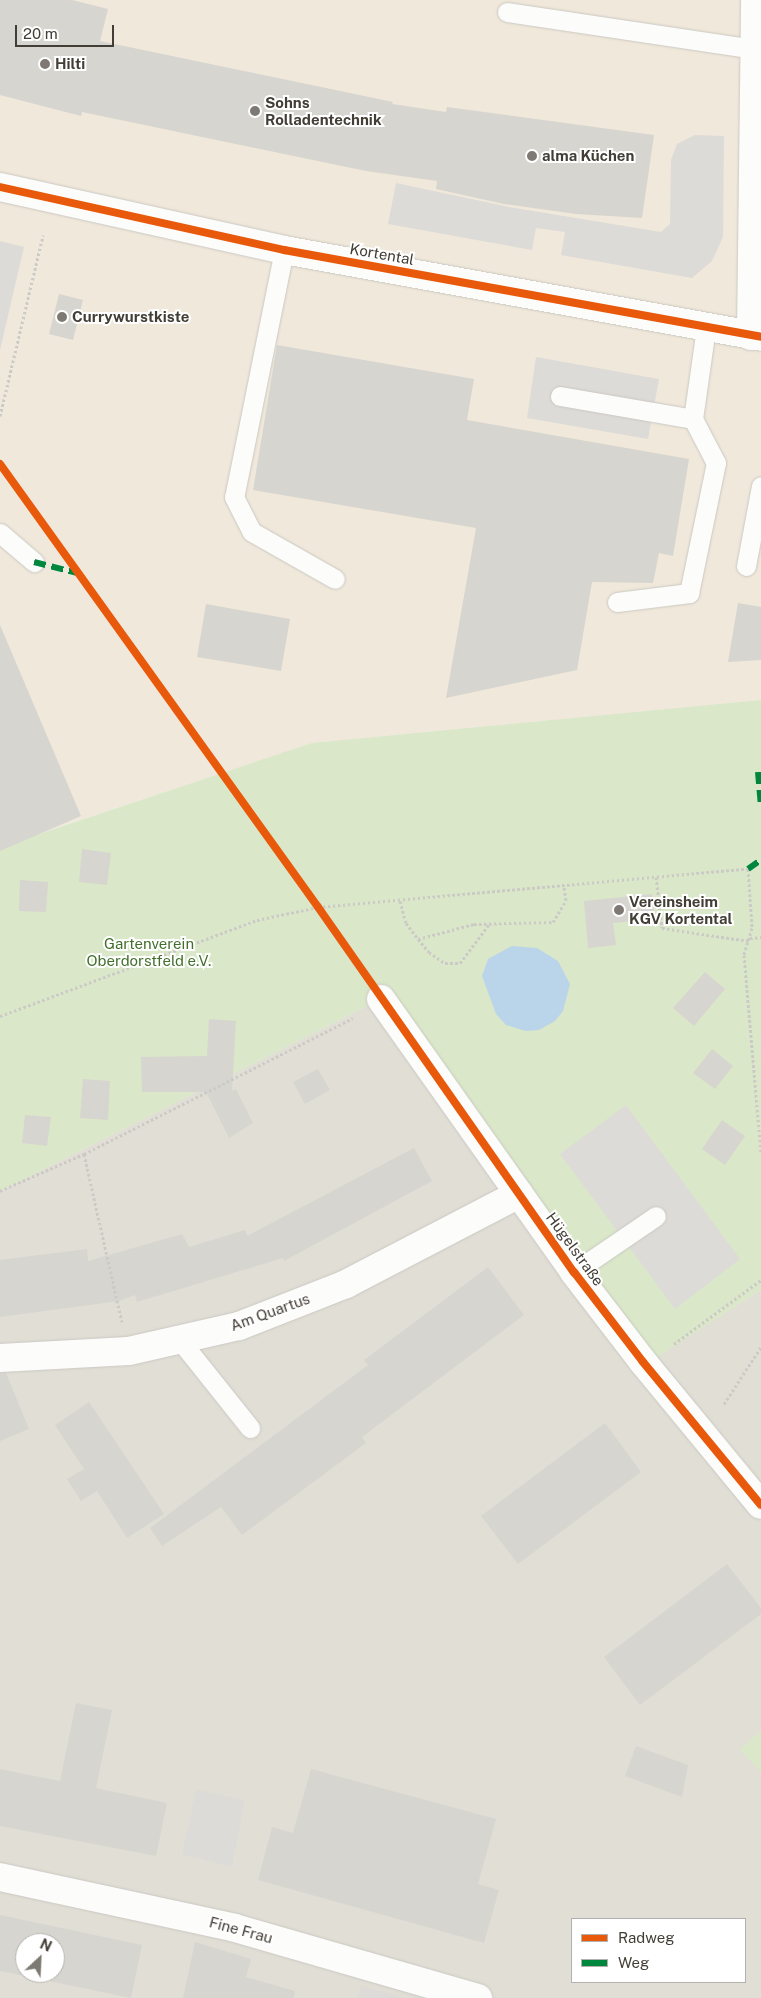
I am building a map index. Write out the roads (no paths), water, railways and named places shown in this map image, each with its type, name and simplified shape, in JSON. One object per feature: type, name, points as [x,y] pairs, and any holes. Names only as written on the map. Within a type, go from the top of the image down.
[{"type":"street","points":[[755,0],[754,49],[758,82],[756,336]]},
{"type":"street","name":"Kortental","points":[[0,187],[284,250],[756,336]]},
{"type":"street","name":"Hügelstraße","points":[[380,999],[574,1272],[643,1362],[761,1505]]},
{"type":"street","name":"Am Quartus","points":[[0,1358],[129,1351],[239,1326],[346,1284],[519,1194]]},
{"type":"street","name":"Fine Frau","points":[[0,1877],[235,1928],[478,1998]]},
{"type":"lane","points":[[507,12],[754,49]]},
{"type":"lane","points":[[284,250],[234,497],[252,532],[335,579]]},
{"type":"lane","points":[[617,602],[688,593],[716,463],[693,419],[706,328]]},
{"type":"lane","points":[[560,396],[693,419]]},
{"type":"lane","points":[[746,566],[761,486]]},
{"type":"lane","points":[[0,533],[34,562]]},
{"type":"lane","points":[[574,1272],[656,1216]]},
{"type":"lane","points":[[179,1340],[250,1428]]},
{"type":"water","points":[[512,946],[537,948],[558,961],[570,984],[563,1011],[555,1021],[539,1030],[526,1031],[506,1025],[496,1014],[482,976],[488,959]]},
{"type":"place","name":"Hilti","points":[[45,64]]},
{"type":"place","name":"Sohns Rolladentechnik","points":[[255,111]]},
{"type":"place","name":"alma Küchen","points":[[532,156]]},
{"type":"place","name":"Currywurstkiste","points":[[62,317]]},
{"type":"place","name":"Vereinsheim KGV Kortental","points":[[619,910]]},
{"type":"park label","name":"Gartenverein Oberdorstfeld e.V.","points":[[149,952]]}]
